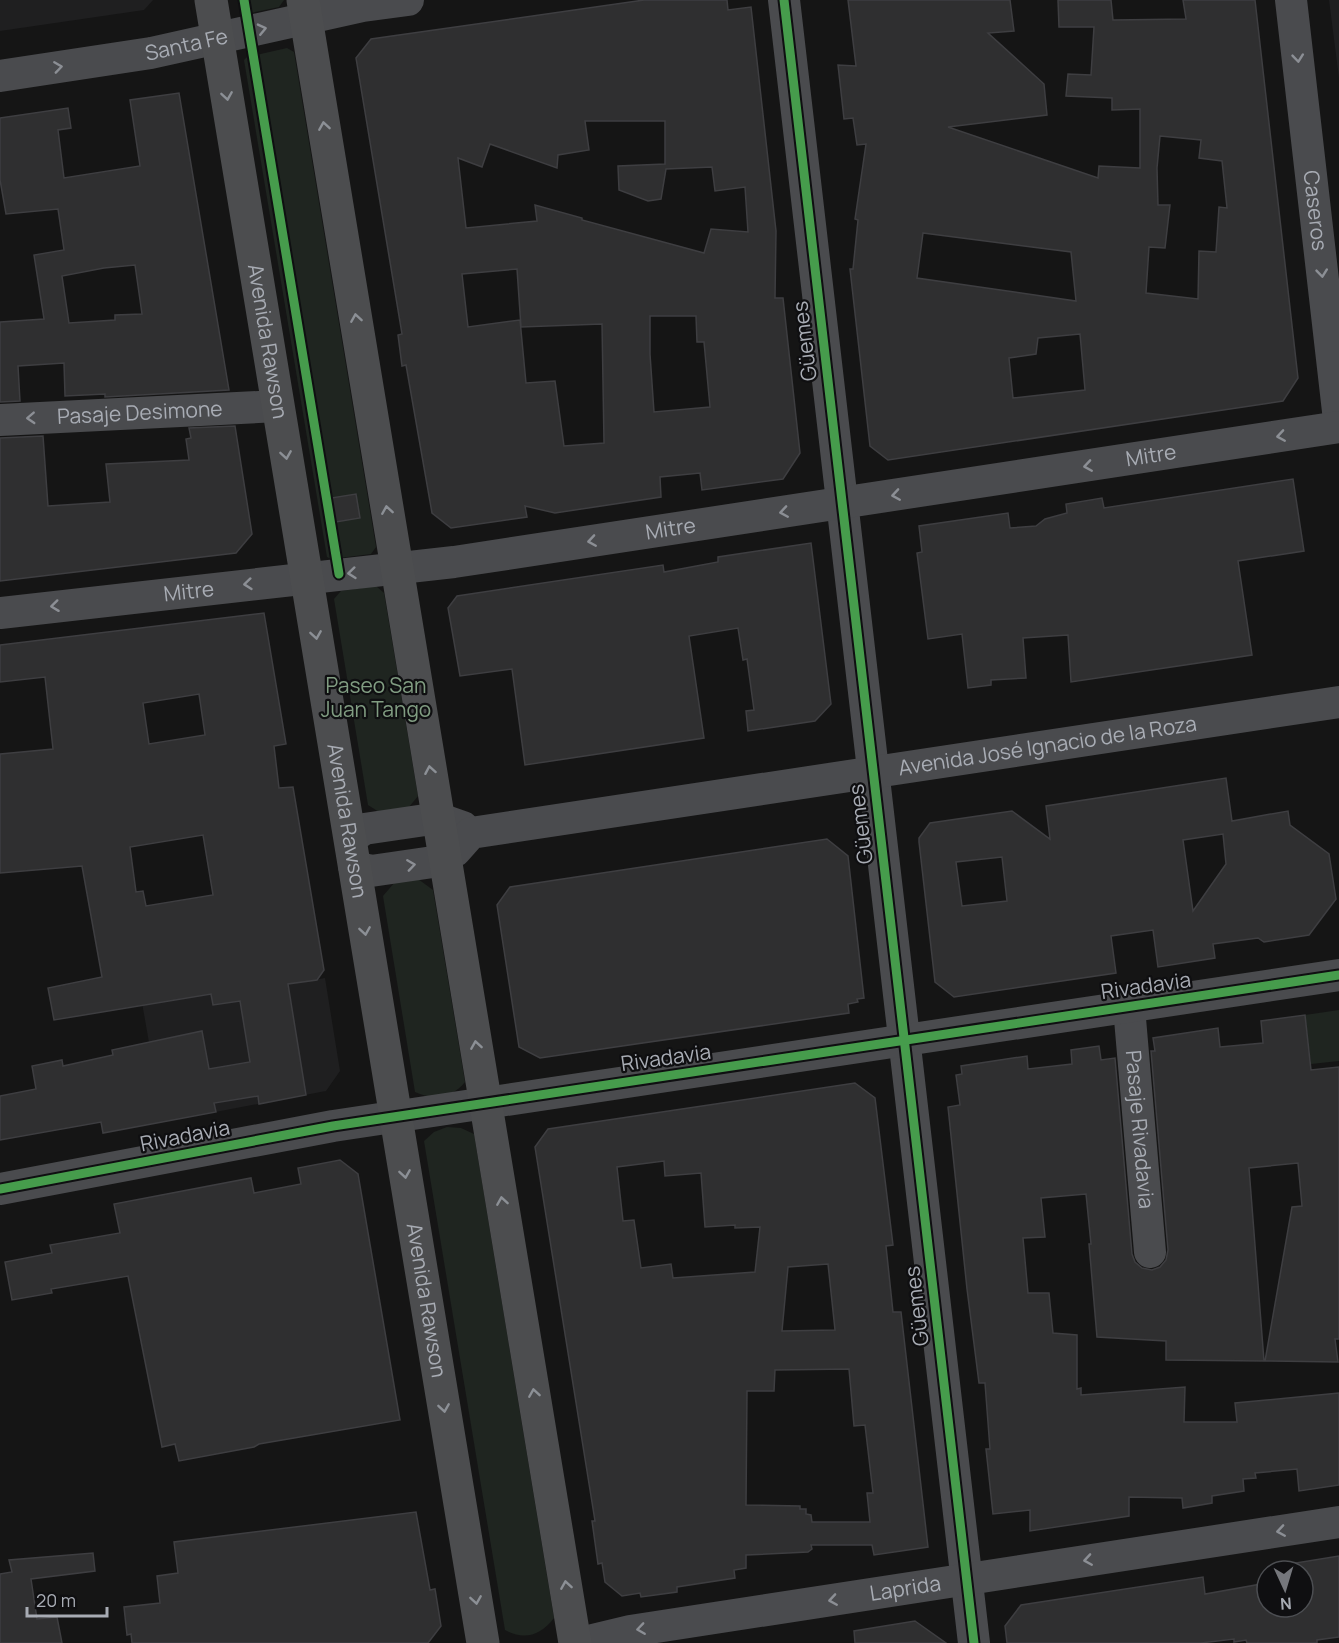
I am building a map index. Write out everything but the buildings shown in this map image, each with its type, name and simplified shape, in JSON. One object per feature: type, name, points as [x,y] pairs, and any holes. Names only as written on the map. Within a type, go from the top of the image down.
[{"type":"main road","name":"Avenida Rawson","points":[[211,0],[483,1643]]},
{"type":"main road","points":[[304,9],[575,1643]]},
{"type":"street","name":"Santa Fe","points":[[0,76],[151,53],[217,39],[304,9],[363,6],[408,0]]},
{"type":"street","name":"Güemes","points":[[784,0],[974,1643]]},
{"type":"street","name":"Caseros","points":[[1291,0],[1339,420]]},
{"type":"street","name":"Pasaje Desimone","points":[[0,420],[278,406]]},
{"type":"street","name":"Mitre","points":[[0,613],[454,562],[1339,427]]},
{"type":"street","name":"Avenida José Ignacio de la Roza","points":[[471,833],[1339,702]]},
{"type":"street","points":[[439,819],[453,822],[471,833],[455,851],[433,862],[371,871],[352,853],[364,829],[439,819]]},
{"type":"street","name":"Rivadavia","points":[[0,1189],[333,1126],[1339,975]]},
{"type":"street","name":"Pasaje Rivadavia","points":[[1128,1007],[1150,1252]]},
{"type":"street","name":"Laprida","points":[[580,1643],[630,1630],[1339,1522]]},
{"type":"shaded area","points":[[0,0],[153,0],[144,10],[0,31]]},
{"type":"shaded area","points":[[1329,0],[1339,0],[1339,78]]},
{"type":"shaded area","points":[[325,978],[340,1071],[326,1091],[163,1122],[141,997],[248,991]]},
{"type":"green space","points":[[241,0],[284,0],[279,7],[251,13],[242,10]]},
{"type":"green space","points":[[287,48],[294,52],[376,547],[371,554],[331,559],[327,557],[244,60],[247,57]]},
{"type":"green space","name":"Paseo San Juan Tango","points":[[376,586],[384,593],[418,796],[409,807],[379,812],[368,805],[334,599],[341,591]]},
{"type":"green space","points":[[418,879],[433,890],[465,1082],[455,1091],[436,1097],[415,1092],[383,896],[395,882]]},
{"type":"green space","points":[[1339,1010],[1339,1061],[1311,1064],[1305,1015]]},
{"type":"green space","points":[[447,1127],[461,1128],[474,1134],[554,1618],[544,1629],[525,1636],[505,1630],[424,1141],[434,1132]]},
{"type":"cycle path","points":[[244,0],[339,574]]},
{"type":"cycle path","points":[[784,0],[974,1643]]},
{"type":"cycle path","points":[[0,1189],[333,1126],[1339,975]]}]
